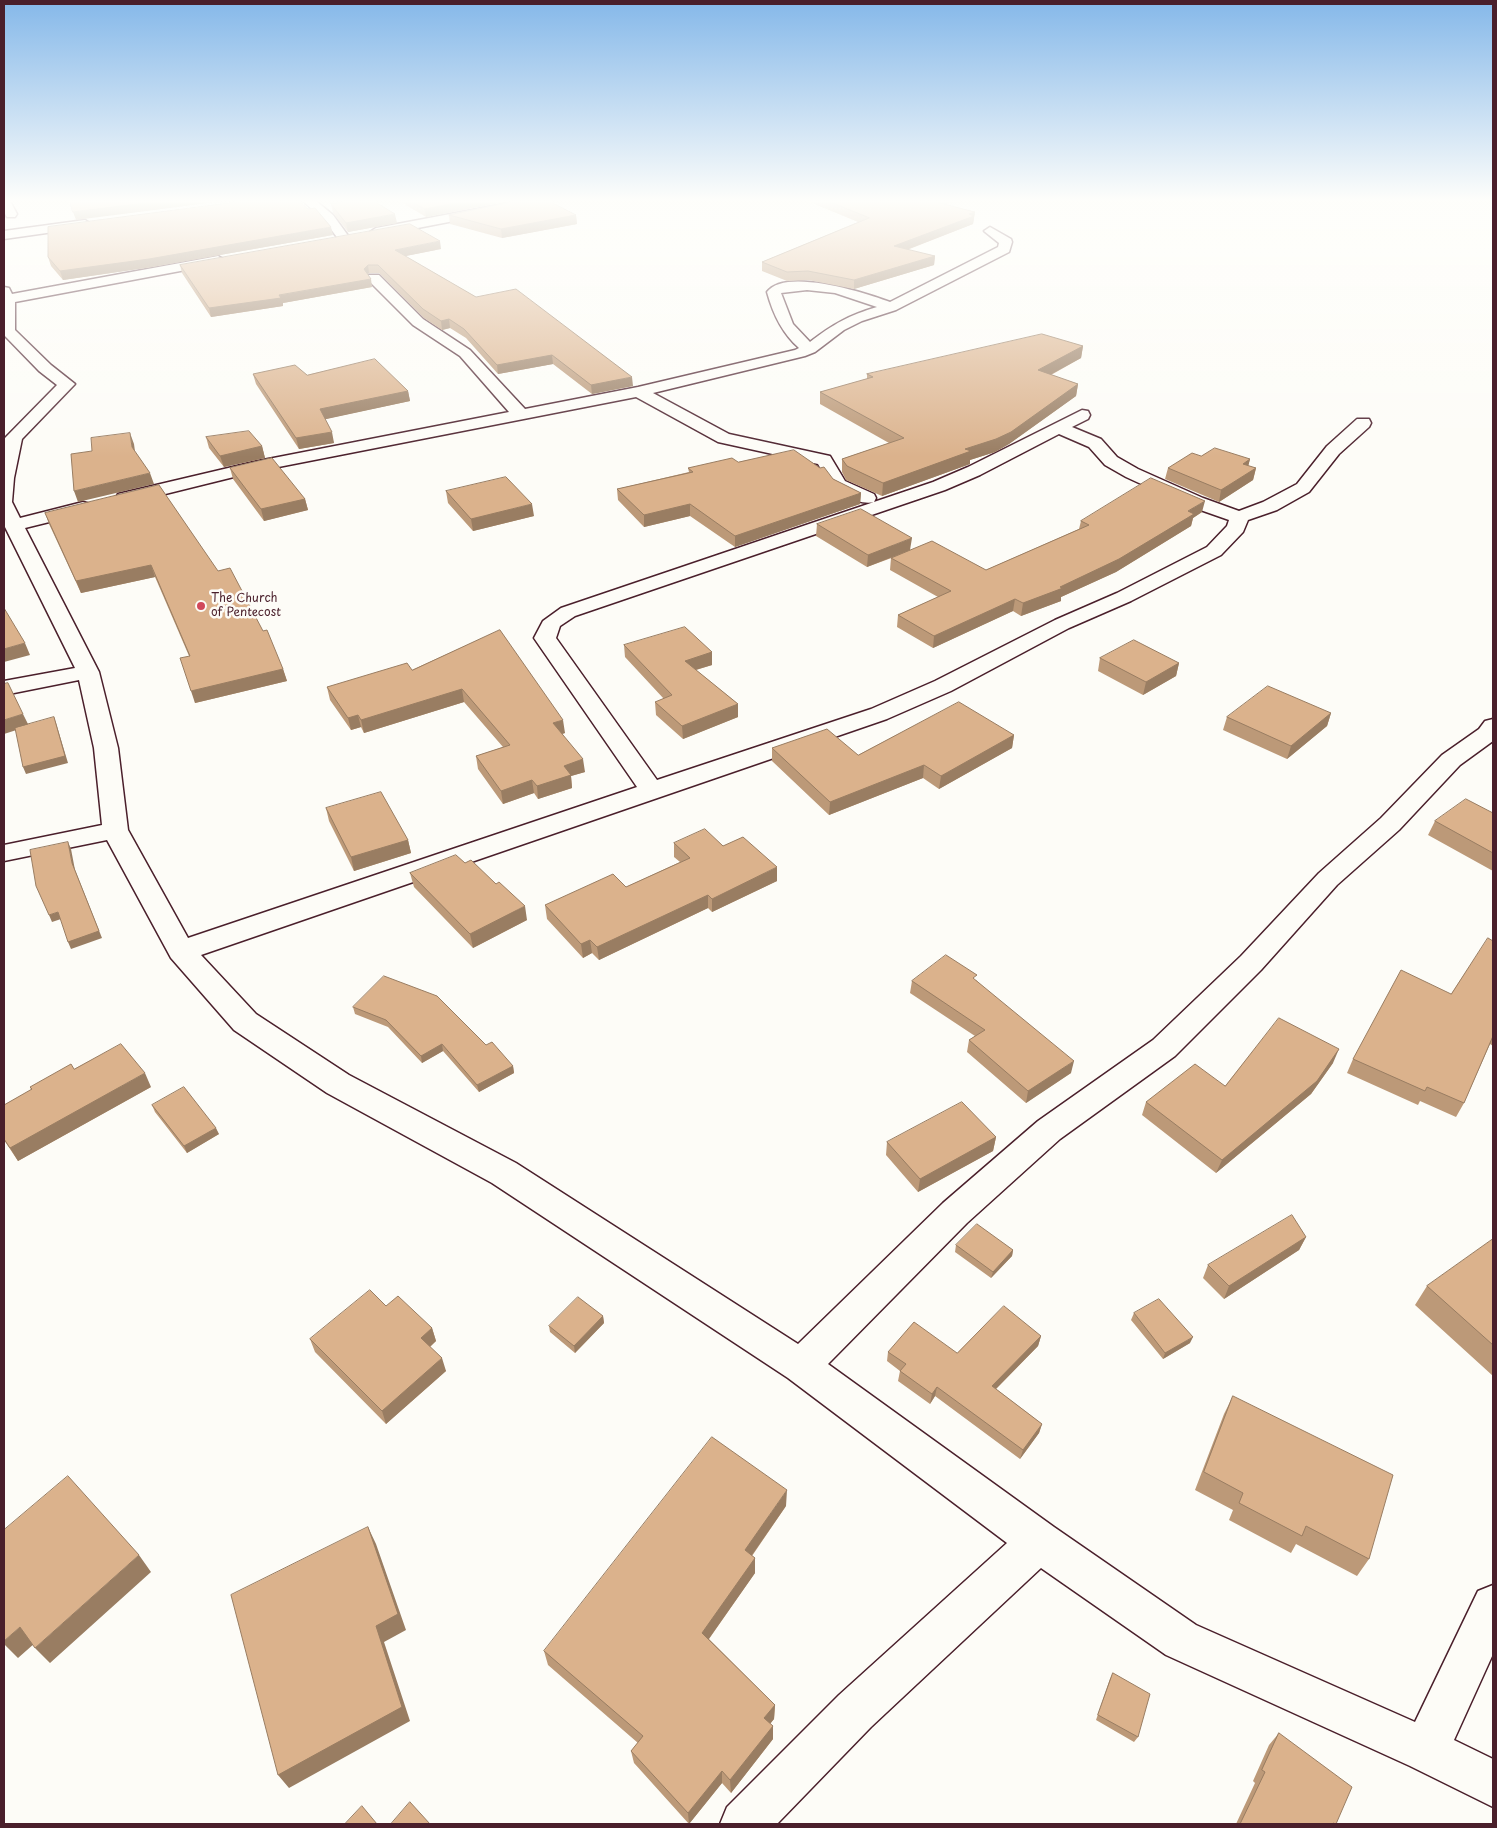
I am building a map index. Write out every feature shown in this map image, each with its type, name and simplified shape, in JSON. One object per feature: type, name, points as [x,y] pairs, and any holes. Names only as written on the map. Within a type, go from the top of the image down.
[{"type":"street","points":[[58,286],[6,295],[8,330],[44,368],[67,384],[14,438],[5,478],[7,510],[88,672],[106,748],[115,830],[180,951],[245,1022],[338,1084],[504,1173],[800,1366],[1038,1542],[1181,1640],[1426,1750],[1493,1784]]},
{"type":"street","points":[[382,286],[418,322],[465,354],[520,414]]},
{"type":"street","points":[[790,286],[777,289],[774,292],[781,318],[797,340],[810,350]]},
{"type":"street","points":[[825,286],[865,297],[891,307]]},
{"type":"street","points":[[7,510],[103,503],[258,466],[638,392],[783,358],[810,350],[839,327],[857,318],[891,307],[931,286]]},
{"type":"street","points":[[638,392],[724,438],[824,460],[839,486],[884,506]]},
{"type":"street","points":[[652,790],[545,638],[546,631],[552,622],[568,612],[884,506],[974,471],[1082,415]]},
{"type":"street","points":[[1058,427],[1095,443],[1111,461],[1132,473],[1196,502],[1239,517],[1270,506],[1303,488],[1333,450],[1363,423]]},
{"type":"street","points":[[180,951],[879,714],[943,686],[1062,624],[1124,597],[1214,551],[1236,528],[1239,517]]},
{"type":"street","points":[[4,688],[88,672]]},
{"type":"street","points":[[800,1366],[955,1213],[1049,1130],[1164,1048],[1251,963],[1328,879],[1390,824],[1452,760],[1487,734],[1493,726]]},
{"type":"street","points":[[4,853],[115,830]]},
{"type":"street","points":[[744,1824],[855,1711],[1038,1542]]},
{"type":"street","points":[[1426,1750],[1493,1606]]},
{"type":"building","points":[[194,286],[329,286],[279,295],[281,298],[209,308]]},
{"type":"building","points":[[400,286],[458,286],[476,297],[516,289],[632,377],[591,385],[552,355],[497,365],[464,329],[449,319],[441,321],[423,309]]},
{"type":"building","points":[[1042,334],[1083,346],[1038,370],[1078,384],[1011,432],[965,449],[971,451],[883,483],[847,466],[842,459],[904,438],[820,392],[873,377],[867,374]]},
{"type":"building","points":[[375,359],[408,391],[320,409],[332,432],[296,438],[253,374],[295,365],[307,375]]},
{"type":"building","points":[[249,431],[262,446],[220,456],[206,437]]},
{"type":"building","points":[[130,433],[132,447],[150,473],[74,491],[71,454],[92,451],[91,438]]},
{"type":"building","points":[[1215,448],[1250,459],[1243,464],[1256,468],[1221,490],[1168,468],[1192,453],[1201,456]]},
{"type":"building","points":[[794,450],[820,468],[824,467],[833,479],[861,493],[735,536],[690,504],[644,515],[617,489],[693,472],[688,468],[732,458],[738,462]]},
{"type":"building","points":[[272,458],[305,499],[261,509],[230,468]]},
{"type":"building","points":[[506,477],[532,504],[471,519],[446,491]]},
{"type":"building","points":[[1151,478],[1205,501],[1188,511],[1194,514],[1119,559],[1060,587],[1063,588],[1023,603],[1015,599],[934,636],[898,615],[951,591],[891,558],[932,541],[986,570],[1089,525],[1081,521]]},
{"type":"building","points":[[159,485],[218,571],[230,568],[263,631],[267,630],[283,669],[191,691],[180,658],[190,656],[151,565],[76,581],[45,513]]},
{"type":"building","points":[[861,509],[912,538],[868,555],[817,524]]},
{"type":"building","points":[[4,608],[25,643],[4,649]]},
{"type":"building","points":[[685,627],[712,652],[685,661],[738,704],[682,726],[655,702],[672,695],[624,645]]},
{"type":"building","points":[[500,630],[563,720],[553,723],[583,759],[564,766],[571,775],[537,786],[532,780],[501,791],[476,756],[510,745],[462,689],[361,720],[358,715],[348,718],[327,687],[407,663],[412,670]]},
{"type":"building","points":[[1134,640],[1179,663],[1146,682],[1100,658]]},
{"type":"building","points":[[8,683],[23,714],[4,720],[4,684]]},
{"type":"building","points":[[1268,686],[1331,713],[1291,746],[1227,717]]},
{"type":"building","points":[[959,702],[1014,735],[941,776],[924,765],[830,802],[772,748],[827,729],[858,755]]},
{"type":"building","points":[[54,717],[65,756],[23,767],[15,728]]},
{"type":"building","points":[[381,792],[408,840],[351,857],[326,808]]},
{"type":"building","points":[[1466,799],[1493,813],[1493,853],[1435,821]]},
{"type":"building","points":[[705,829],[723,846],[743,837],[777,867],[712,899],[708,895],[597,947],[590,940],[581,944],[545,905],[613,874],[626,887],[690,858],[674,843]]},
{"type":"building","points":[[68,842],[72,863],[99,931],[68,942],[58,912],[49,915],[36,886],[30,850]]},
{"type":"building","points":[[456,855],[465,863],[471,860],[496,884],[499,882],[525,906],[470,934],[410,873]]},
{"type":"building","points":[[1488,938],[1493,941],[1493,1036],[1464,1103],[1427,1087],[1425,1091],[1353,1059],[1401,970],[1451,994]]},
{"type":"building","points":[[946,955],[977,975],[973,978],[1074,1061],[1028,1091],[969,1040],[985,1030],[912,981]]},
{"type":"building","points":[[384,976],[437,996],[486,1045],[492,1042],[513,1066],[477,1085],[442,1044],[421,1056],[386,1020],[353,1007]]},
{"type":"building","points":[[1279,1018],[1339,1049],[1317,1081],[1222,1160],[1146,1102],[1195,1064],[1225,1086]]},
{"type":"building","points":[[121,1044],[145,1073],[10,1148],[4,1139],[4,1105],[32,1089],[30,1087],[71,1064],[74,1069]]},
{"type":"building","points":[[184,1087],[216,1128],[184,1146],[152,1105]]},
{"type":"building","points":[[962,1102],[996,1137],[920,1179],[887,1142]]},
{"type":"building","points":[[1292,1215],[1306,1237],[1229,1286],[1208,1265]]},
{"type":"building","points":[[977,1224],[1013,1250],[993,1272],[956,1245]]},
{"type":"building","points":[[1493,1239],[1493,1345],[1427,1286]]},
{"type":"building","points":[[370,1290],[386,1306],[398,1296],[432,1328],[421,1338],[442,1358],[382,1411],[310,1339]]},
{"type":"building","points":[[578,1297],[603,1316],[574,1346],[549,1326]]},
{"type":"building","points":[[1159,1299],[1193,1337],[1165,1353],[1134,1313]]},
{"type":"building","points":[[1004,1306],[1041,1336],[992,1386],[1042,1424],[1023,1450],[937,1387],[932,1394],[900,1371],[906,1364],[888,1352],[914,1322],[957,1353]]},
{"type":"building","points":[[1233,1396],[1393,1475],[1369,1559],[1306,1526],[1302,1536],[1239,1503],[1243,1493],[1204,1472]]},
{"type":"building","points":[[712,1437],[787,1490],[745,1550],[755,1558],[702,1633],[775,1705],[764,1718],[773,1726],[730,1780],[722,1771],[688,1813],[631,1751],[643,1736],[544,1651]]},
{"type":"building","points":[[68,1476],[139,1555],[35,1648],[20,1627],[4,1641],[4,1530]]},
{"type":"building","points":[[368,1527],[398,1614],[376,1626],[402,1707],[278,1775],[231,1595]]},
{"type":"building","points":[[1113,1673],[1150,1694],[1138,1737],[1098,1715]]},
{"type":"building","points":[[1279,1733],[1352,1787],[1336,1824],[1240,1824],[1265,1772],[1262,1770]]},
{"type":"building","points":[[410,1802],[430,1824],[391,1824]]},
{"type":"building","points":[[362,1806],[377,1824],[345,1824]]},
{"type":"place","name":"The Church of Pentecost","points":[[201,606]]}]
